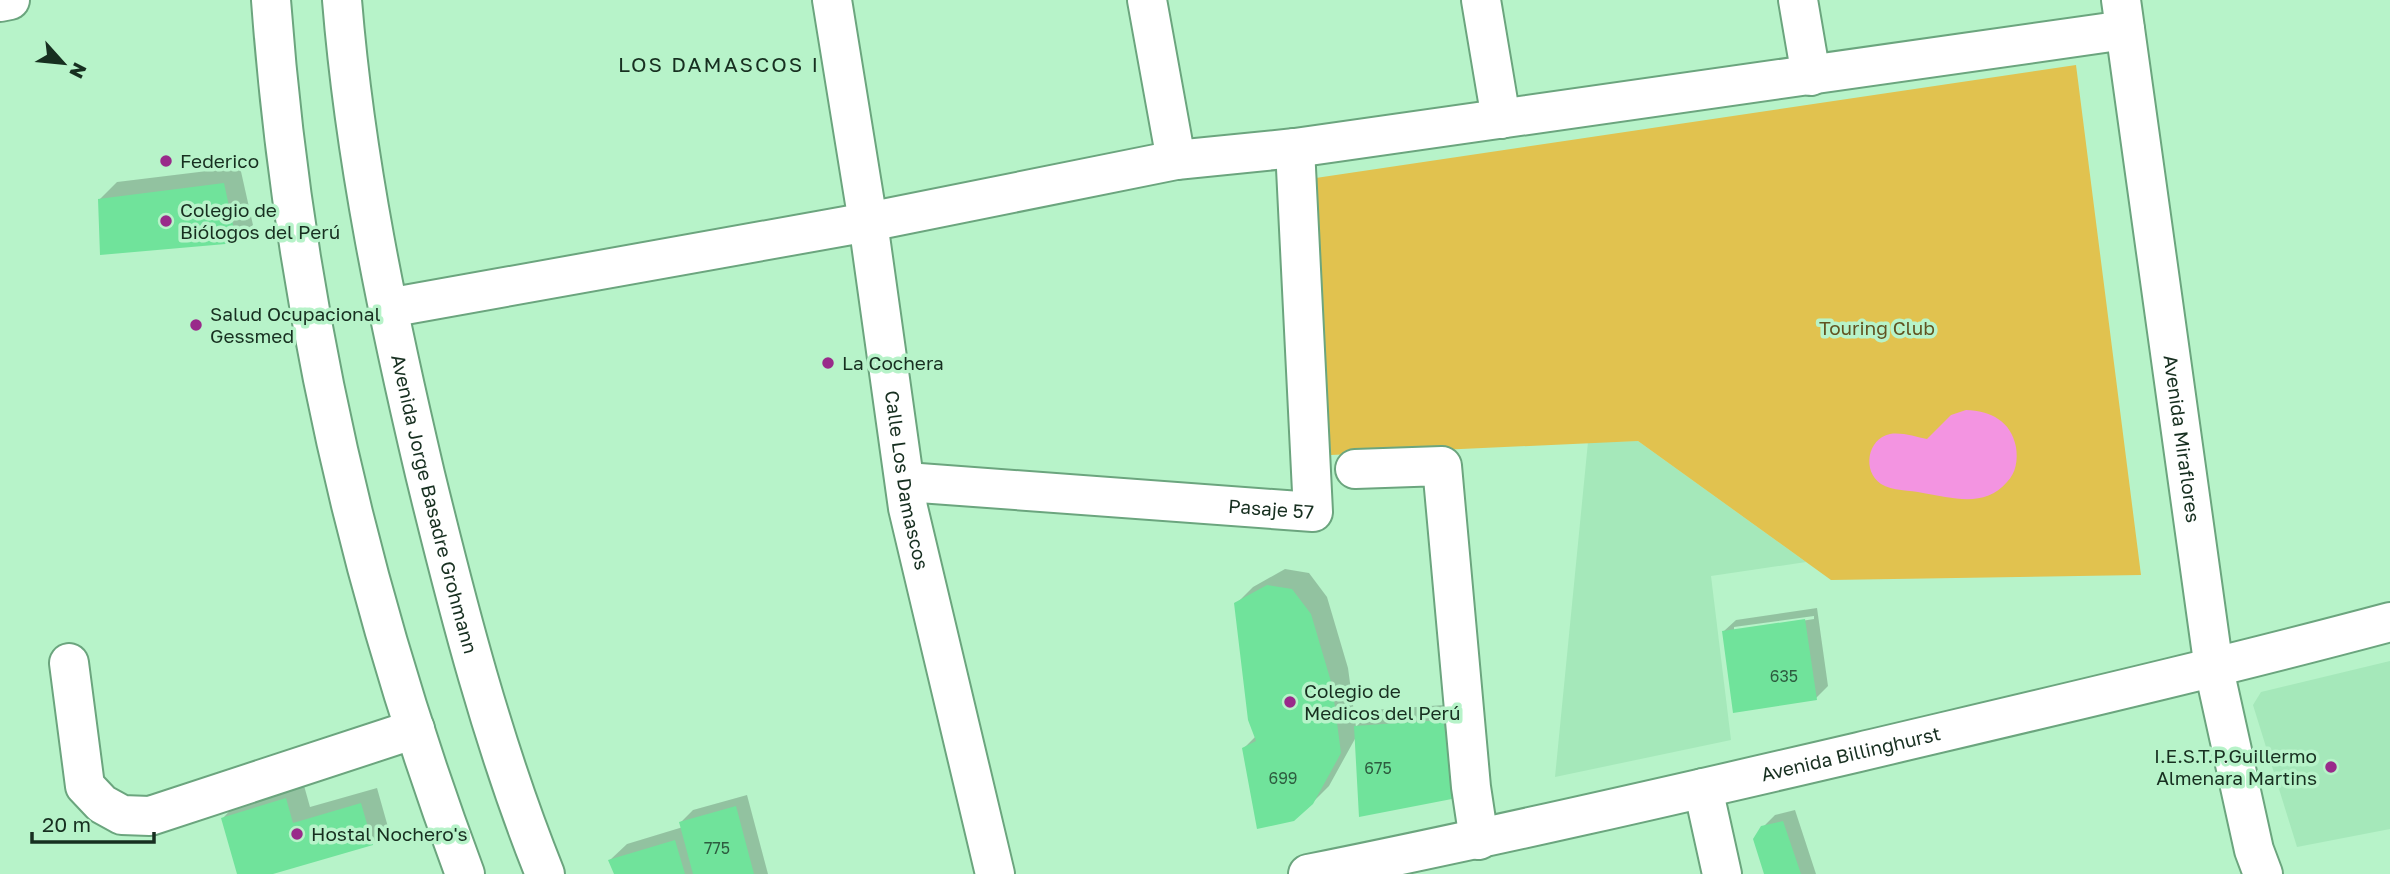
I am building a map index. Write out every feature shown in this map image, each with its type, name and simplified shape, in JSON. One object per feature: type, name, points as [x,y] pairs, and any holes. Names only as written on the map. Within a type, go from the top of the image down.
[{"type":"main road","points":[[0,2],[10,0]]},
{"type":"main road","points":[[271,0],[286,164],[317,355],[360,543],[415,729],[465,874]]},
{"type":"main road","name":"Avenida Jorge Basadre Grohmann","points":[[342,0],[359,156],[388,308],[433,505],[484,700],[522,817],[545,874]]},
{"type":"main road","name":"Calle Los Damascos","points":[[832,0],[868,222],[908,508],[995,874]]},
{"type":"main road","points":[[1147,0],[1176,160]]},
{"type":"main road","points":[[1481,0],[1501,119]]},
{"type":"main road","points":[[1798,0],[1811,76]]},
{"type":"main road","points":[[388,308],[868,222],[1176,160],[1295,148],[1811,76],[2123,15]]},
{"type":"main road","name":"Avenida Miraflores","points":[[2123,15],[2214,668],[2254,850],[2263,874]]},
{"type":"main road","name":"Pasaje 57","points":[[906,482],[1313,512],[1295,148]]},
{"type":"main road","points":[[1355,469],[1442,466],[1471,787],[1479,840]]},
{"type":"main road","name":"Avenida Billinghurst","points":[[1308,874],[1479,840],[1703,788],[2214,668],[2390,622]]},
{"type":"main road","points":[[69,663],[85,786],[102,804],[122,815],[150,816],[415,729]]},
{"type":"main road","points":[[1703,788],[1722,874]]},
{"type":"shaded area","points":[[1966,410],[1991,415],[2010,430],[2017,452],[2016,466],[2010,478],[1998,490],[1979,498],[1957,499],[1890,488],[1875,478],[1869,464],[1870,456],[1876,442],[1882,437],[1899,434],[1927,439],[1951,415]]},
{"type":"shaded area","points":[[1638,441],[1806,562],[1711,576],[1731,740],[1555,777],[1588,442]]},
{"type":"shaded area","name":"I.E.S.T.P.Guillermo Almenara Martins","points":[[2390,661],[2390,829],[2297,847],[2253,705],[2261,692]]},
{"type":"green space","name":"Touring Club","points":[[2076,65],[2141,575],[1831,580],[1638,441],[1331,455],[1309,179]]},
{"type":"building","name":"Colegio de Biólogos del Perú","points":[[224,183],[237,243],[100,255],[98,199]]},
{"type":"building","name":"Colegio de Medicos del Perú","points":[[1267,585],[1292,589],[1311,614],[1332,685],[1341,753],[1313,804],[1294,821],[1257,829],[1242,748],[1256,741],[1248,720],[1234,603]]},
{"type":"building","points":[[1805,619],[1817,700],[1733,713],[1722,631]]},
{"type":"building","points":[[1443,720],[1457,798],[1359,817],[1354,726]]},
{"type":"building","name":"Hostal Nochero's","points":[[286,798],[293,823],[361,803],[373,845],[273,874],[237,874],[221,818]]},
{"type":"building","points":[[736,806],[754,874],[693,874],[679,822]]},
{"type":"building","points":[[1783,821],[1801,874],[1764,874],[1753,839],[1761,826]]},
{"type":"building","points":[[675,840],[685,874],[614,874],[608,860]]},
{"type":"place","name":"Federico","points":[[166,161]]},
{"type":"place","name":"Colegio de Biólogos del Perú","points":[[166,221]]},
{"type":"place","name":"Salud Ocupacional Gessmed","points":[[196,325]]},
{"type":"place","name":"La Cochera","points":[[828,363]]},
{"type":"place","name":"Colegio de Medicos del Perú","points":[[1290,702]]},
{"type":"place","name":"I.E.S.T.P.Guillermo Almenara Martins","points":[[2331,767]]},
{"type":"place","name":"Hostal Nochero's","points":[[297,834]]},
{"type":"district","name":"LOS DAMASCOS I","points":[[719,65]]}]
